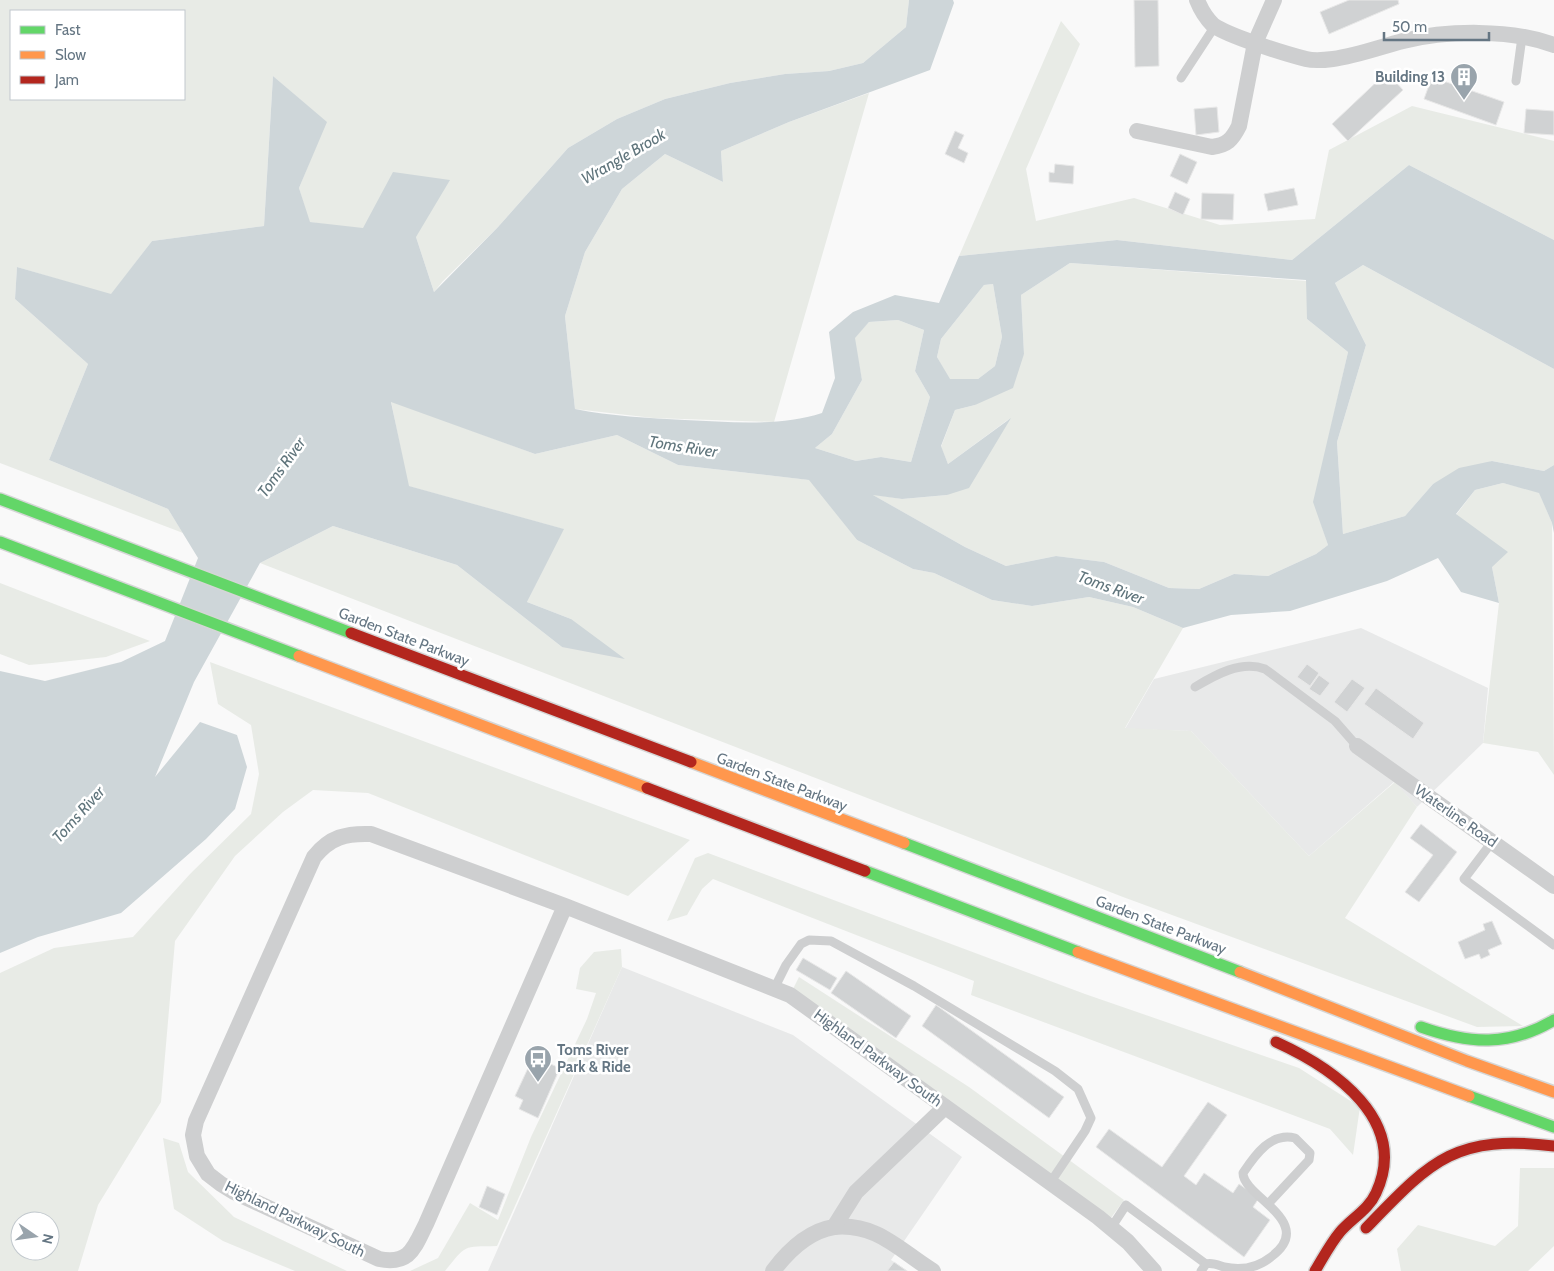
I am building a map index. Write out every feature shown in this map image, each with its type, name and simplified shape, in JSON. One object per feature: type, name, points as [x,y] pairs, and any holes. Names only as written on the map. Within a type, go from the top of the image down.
[{"type":"highway","name":"Garden State Parkway","points":[[0,499],[1336,1008],[1467,1062],[1554,1092]]},
{"type":"highway","points":[[0,542],[1132,973],[1554,1127]]},
{"type":"highway","points":[[1132,973],[1159,995]]},
{"type":"highway","points":[[1336,1008],[1402,1022],[1462,1038],[1490,1040],[1520,1036],[1554,1020]]},
{"type":"highway","points":[[1264,1037],[1303,1055],[1344,1082],[1354,1091],[1369,1111],[1381,1138],[1383,1168],[1375,1194],[1332,1242],[1317,1271]]},
{"type":"highway","points":[[1357,1236],[1420,1174],[1441,1160],[1474,1148],[1505,1142],[1554,1146]]},
{"type":"highway","points":[[1317,1271],[1337,1256]]},
{"type":"street","points":[[1197,0],[1203,14],[1215,26],[1255,43],[1308,60],[1333,59],[1437,34],[1464,32],[1522,38],[1554,45]]},
{"type":"street","points":[[1137,131],[1212,147],[1224,146],[1233,138],[1239,126],[1255,43],[1274,0]]},
{"type":"street","name":"Waterline Road","points":[[1357,746],[1554,886]]},
{"type":"street","name":"Highland Parkway South","points":[[565,906],[426,1224],[414,1249],[408,1256],[389,1261],[379,1259],[234,1192],[208,1174],[197,1156],[193,1135],[196,1121],[314,857],[330,841],[344,834],[371,834],[565,906],[790,995],[816,1012],[1111,1228],[1128,1242],[1154,1271]]},
{"type":"street","points":[[834,1226],[856,1192],[945,1107]]},
{"type":"street","points":[[773,1271],[787,1255],[814,1233],[834,1226],[852,1225],[880,1234],[933,1271]]},
{"type":"lane","points":[[1181,78],[1215,26]]},
{"type":"lane","points":[[1516,81],[1522,38]]},
{"type":"lane","points":[[1195,687],[1215,675],[1239,668],[1257,666],[1265,669],[1335,721],[1357,746]]},
{"type":"lane","points":[[1492,842],[1464,879],[1554,945]]},
{"type":"lane","points":[[774,989],[791,957],[801,944],[809,940],[831,941],[906,982],[1055,1071],[1078,1089],[1091,1118],[1085,1131],[1050,1183]]},
{"type":"lane","points":[[1111,1228],[1126,1205],[1204,1268],[1246,1270],[1261,1264],[1277,1252],[1286,1240],[1284,1225],[1268,1204],[1245,1180],[1243,1173],[1269,1142],[1277,1137],[1294,1138],[1310,1153],[1309,1160],[1268,1204]]},
{"type":"shaded area","points":[[0,0],[909,0],[906,27],[863,63],[829,71],[785,74],[730,83],[665,99],[617,119],[568,148],[498,227],[434,292],[416,237],[309,222],[299,188],[326,122],[273,76],[264,226],[152,241],[111,295],[17,267],[15,299],[88,364],[49,460],[168,509],[183,533],[0,463]]},
{"type":"shaded area","points":[[1061,21],[1080,44],[1026,169],[1036,221],[1134,198],[1220,225],[1315,219],[1329,150],[1412,106],[1554,141],[1554,240],[1409,165],[1292,260],[1117,240],[959,256]]},
{"type":"shaded area","points":[[869,93],[774,422],[653,418],[575,409],[565,316],[585,252],[622,189],[665,154],[723,182],[721,151],[789,122]]},
{"type":"shaded area","points":[[1070,263],[1307,281],[1307,319],[1348,352],[1314,502],[1328,545],[1316,554],[1268,576],[1234,574],[1199,589],[1169,588],[1104,562],[1056,556],[1006,566],[965,547],[871,494],[902,499],[947,495],[1009,419],[948,464],[941,447],[955,410],[975,405],[1024,354],[1021,295]]},
{"type":"shaded area","points":[[1363,265],[1554,369],[1554,465],[1544,471],[1492,461],[1433,484],[1405,516],[1343,534],[1337,442],[1366,345],[1335,283]]},
{"type":"shaded area","points":[[993,284],[1002,337],[995,366],[978,379],[949,379],[937,357],[941,339],[984,285]]},
{"type":"shaded area","points":[[898,320],[924,330],[915,371],[930,397],[911,462],[881,457],[856,461],[815,448],[832,434],[862,380],[854,338],[869,322]]},
{"type":"shaded area","points":[[391,401],[535,454],[617,435],[678,465],[810,480],[857,540],[913,569],[934,573],[992,600],[1032,606],[1089,597],[1133,607],[1183,628],[1125,728],[1191,731],[1309,856],[1395,782],[1417,807],[1345,918],[1523,1026],[1477,1027],[1123,897],[260,563],[333,526],[457,565],[562,647],[571,619],[527,602],[563,529],[408,486]]},
{"type":"shaded area","points":[[1503,483],[1539,492],[1552,523],[1554,775],[1538,752],[1483,743],[1499,603],[1492,567],[1456,515],[1475,490]]},
{"type":"shaded area","points":[[0,583],[150,641],[106,657],[29,665],[0,654]]},
{"type":"shaded area","points":[[1361,628],[1488,688],[1483,743],[1417,807],[1394,782],[1309,856],[1191,731],[1125,729],[1154,679]]},
{"type":"shaded area","points":[[210,662],[690,840],[628,896],[368,793],[313,790],[283,812],[235,856],[175,941],[161,1102],[98,1205],[78,1271],[0,1271],[0,973],[54,948],[133,937],[190,874],[251,814],[259,774],[251,725],[218,704]]},
{"type":"shaded area","points":[[708,853],[1085,994],[1299,1068],[1360,1107],[1353,1155],[1330,1129],[971,995],[974,981],[713,879],[702,889],[687,915],[667,921],[695,858]]},
{"type":"shaded area","points":[[621,949],[622,967],[497,1246],[471,1247],[466,1249],[457,1256],[445,1271],[410,1271],[438,1258],[470,1203],[498,1220],[531,1137],[587,1019],[596,993],[576,989],[580,968],[594,952]]},
{"type":"shaded area","points":[[622,967],[793,1035],[962,1157],[891,1260],[908,1271],[488,1271]]},
{"type":"shaded area","points":[[799,977],[969,1087],[1124,1200],[1108,1222],[793,989]]},
{"type":"shaded area","points":[[163,1138],[179,1143],[188,1172],[234,1217],[347,1271],[295,1271],[223,1241],[174,1209]]},
{"type":"shaded area","points":[[1520,1168],[1554,1168],[1554,1246],[1528,1271],[1401,1271],[1397,1249],[1418,1225],[1495,1246],[1518,1226]]},
{"type":"water","points":[[909,0],[953,0],[954,3],[930,70],[789,122],[721,151],[723,182],[665,154],[622,189],[585,252],[565,316],[575,409],[630,416],[754,423],[788,420],[822,413],[835,378],[829,332],[853,312],[895,295],[939,303],[959,256],[1117,240],[1292,260],[1409,165],[1554,240],[1554,369],[1363,265],[1335,283],[1366,345],[1337,442],[1343,534],[1405,516],[1433,484],[1459,468],[1492,461],[1544,471],[1554,465],[1554,533],[1552,523],[1539,493],[1503,483],[1475,490],[1456,514],[1508,552],[1492,567],[1499,603],[1461,592],[1438,558],[1387,581],[1290,611],[1231,615],[1183,628],[1133,607],[1089,597],[1032,606],[992,600],[934,573],[913,569],[857,540],[809,480],[678,465],[617,435],[535,454],[391,402],[409,486],[564,529],[527,602],[571,619],[625,659],[562,647],[457,565],[333,526],[260,563],[194,682],[155,777],[200,722],[237,735],[247,767],[235,809],[206,839],[121,913],[38,937],[0,953],[0,671],[45,681],[121,662],[165,641],[198,558],[168,509],[49,460],[88,364],[15,299],[17,267],[111,294],[152,241],[264,226],[273,76],[327,122],[299,188],[310,222],[363,228],[393,172],[450,180],[416,237],[434,292],[498,227],[568,148],[617,119],[665,99],[730,83],[785,74],[829,71],[863,63],[906,27]],"holes":[[[1070,263],[1306,280],[1307,319],[1348,352],[1313,502],[1328,545],[1316,554],[1268,576],[1234,574],[1199,589],[1169,588],[1104,562],[1056,556],[1006,566],[965,547],[873,495],[902,499],[947,495],[969,488],[1011,418],[948,464],[941,446],[955,410],[975,405],[1013,388],[1024,354],[1021,295]],[[993,284],[1002,337],[995,366],[978,379],[950,379],[937,357],[941,339],[984,285]],[[898,320],[924,330],[915,371],[930,397],[911,462],[881,457],[856,461],[815,448],[832,434],[862,380],[855,338],[869,322]]]},
{"type":"building","points":[[1134,0],[1158,0],[1159,66],[1135,67]]},
{"type":"building","points":[[1349,0],[1398,0],[1399,4],[1329,34],[1320,12]]},
{"type":"building","points":[[1387,72],[1403,90],[1348,141],[1332,124]]},
{"type":"building","name":"Building 13","points":[[1432,77],[1504,102],[1496,125],[1424,99]]},
{"type":"building","points":[[1217,107],[1219,132],[1196,135],[1194,109]]},
{"type":"building","points":[[1526,109],[1554,111],[1554,135],[1524,133]]},
{"type":"building","points":[[955,131],[964,135],[958,148],[968,153],[964,163],[945,154]]},
{"type":"building","points":[[1180,154],[1197,162],[1187,184],[1170,176]]},
{"type":"building","points":[[1055,164],[1074,166],[1073,184],[1049,182],[1049,172],[1054,173]]},
{"type":"building","points":[[1294,188],[1298,205],[1268,211],[1264,194]]},
{"type":"building","points":[[1175,192],[1190,199],[1183,215],[1168,208]]},
{"type":"building","points":[[1202,193],[1234,194],[1233,220],[1201,219]]},
{"type":"building","points":[[1307,664],[1319,673],[1310,686],[1297,677]]},
{"type":"building","points":[[1319,675],[1330,683],[1320,696],[1309,689]]},
{"type":"building","points":[[1352,679],[1365,688],[1347,712],[1334,702]]},
{"type":"building","points":[[1376,688],[1424,723],[1413,739],[1364,704]]},
{"type":"building","points":[[1421,824],[1457,852],[1419,902],[1405,892],[1433,855],[1410,838]]},
{"type":"building","points":[[1492,921],[1502,944],[1488,950],[1490,955],[1481,959],[1479,954],[1465,959],[1458,942],[1485,930],[1483,924]]},
{"type":"building","points":[[803,958],[837,978],[830,990],[796,970]]},
{"type":"building","points":[[846,971],[911,1016],[896,1038],[831,993]]},
{"type":"building","points":[[936,1005],[1064,1097],[1049,1118],[922,1026]]},
{"type":"building","name":"Toms River Park & Ride","points":[[541,1060],[560,1068],[538,1118],[519,1109],[523,1100],[515,1096],[529,1066],[536,1069]]},
{"type":"building","points":[[1208,1102],[1227,1115],[1184,1176],[1196,1185],[1204,1173],[1233,1193],[1239,1184],[1259,1198],[1253,1207],[1270,1220],[1244,1257],[1096,1147],[1109,1129],[1162,1167]]},
{"type":"building","points":[[487,1186],[505,1194],[497,1215],[479,1207]]},
{"type":"building","points":[[894,1262],[907,1271],[887,1271]]},
{"type":"traffic: fast","points":[[0,499],[351,633]]},
{"type":"traffic: fast","points":[[0,542],[299,656]]},
{"type":"traffic: fast","points":[[904,843],[1240,972]]},
{"type":"traffic: fast","points":[[865,871],[1078,952]]},
{"type":"traffic: fast","points":[[1421,1027],[1456,1037],[1489,1040],[1521,1035],[1554,1020]]},
{"type":"traffic: fast","points":[[1469,1096],[1554,1127]]},
{"type":"traffic: slow","points":[[299,656],[647,788]]},
{"type":"traffic: slow","points":[[691,762],[904,843]]},
{"type":"traffic: slow","points":[[1078,952],[1469,1096]]},
{"type":"traffic: slow","points":[[1240,972],[1467,1061],[1554,1092]]},
{"type":"traffic: jam","points":[[351,633],[691,762]]},
{"type":"traffic: jam","points":[[647,788],[865,871]]},
{"type":"traffic: jam","points":[[1276,1042],[1320,1066],[1342,1082],[1360,1100],[1374,1120],[1383,1142],[1384,1167],[1373,1199],[1360,1214],[1344,1227],[1315,1271]]},
{"type":"traffic: jam","points":[[1366,1228],[1409,1185],[1428,1169],[1447,1157],[1468,1149],[1492,1144],[1520,1143],[1554,1146]]},
{"type":"place","name":"Building 13","points":[[1464,101]]},
{"type":"place","name":"Toms River Park & Ride","points":[[538,1083]]},
{"type":"water label","name":"Wrangle Brook","points":[[623,156]]},
{"type":"water label","name":"Toms River","points":[[683,446]]},
{"type":"water label","name":"Toms River","points":[[281,467]]},
{"type":"water label","name":"Toms River","points":[[1111,587]]},
{"type":"water label","name":"Toms River","points":[[78,814]]}]
